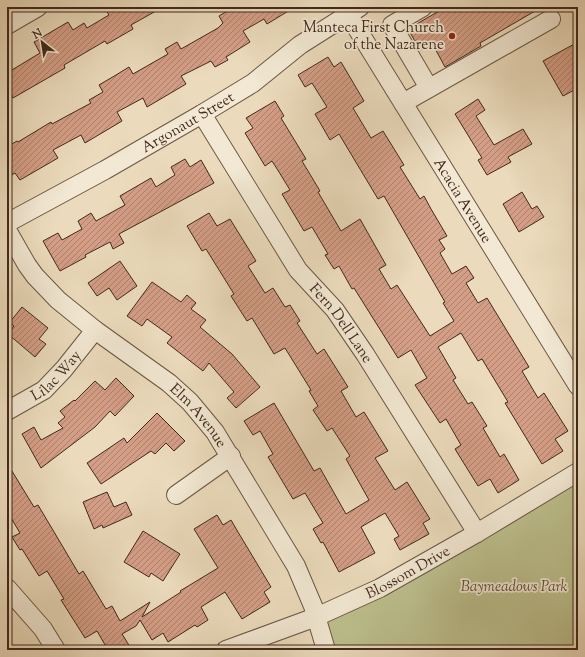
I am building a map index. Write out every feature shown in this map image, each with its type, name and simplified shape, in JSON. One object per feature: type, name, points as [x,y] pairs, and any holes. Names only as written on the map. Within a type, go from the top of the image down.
[{"type":"street","points":[[7,25],[38,7]]},
{"type":"street","points":[[423,7],[392,25],[429,88]]},
{"type":"street","name":"Acacia Avenue","points":[[354,10],[403,103],[578,386]]},
{"type":"street","name":"Argonaut Street","points":[[7,223],[105,170],[253,83],[300,45],[354,10]]},
{"type":"street","points":[[403,103],[551,19]]},
{"type":"street","name":"Fern Dell Lane","points":[[202,114],[298,270],[335,310],[365,354],[477,533]]},
{"type":"street","name":"Elm Avenue","points":[[7,230],[35,276],[58,300],[95,330],[168,383],[190,402],[215,432],[296,566],[313,606],[326,650]]},
{"type":"street","name":"Lilac Way","points":[[7,411],[44,390],[64,369],[95,330]]},
{"type":"street","points":[[176,495],[230,456]]},
{"type":"street","name":"Blossom Drive","points":[[226,650],[316,617],[380,588],[477,533],[578,472]]},
{"type":"street","points":[[7,588],[43,629],[56,650]]},
{"type":"green space","name":"Baymeadows Park","points":[[578,472],[578,650],[326,650],[316,617]]},
{"type":"building","points":[[104,7],[163,7],[131,25],[133,29],[107,44],[105,41],[64,65],[65,68],[13,98],[7,87],[7,73],[40,53],[34,42],[68,22],[73,30],[84,23],[87,28],[109,15]]},
{"type":"building","points":[[234,7],[295,7],[267,24],[264,19],[243,31],[250,42],[226,57],[228,60],[215,67],[211,61],[181,76],[186,84],[147,107],[143,98],[117,112],[122,121],[85,143],[81,135],[53,150],[58,158],[20,180],[15,173],[7,178],[7,147],[51,122],[52,124],[91,103],[89,100],[103,92],[99,85],[129,67],[133,74],[168,54],[165,49],[177,42],[181,49],[218,28],[223,23],[219,16]]},
{"type":"building","name":"Manteca First Church of the Nazarene","points":[[446,7],[542,7],[480,43],[481,46],[445,67],[432,43],[420,50],[408,29]]},
{"type":"building","points":[[578,42],[578,88],[563,96],[543,61]]},
{"type":"building","points":[[328,57],[334,67],[341,62],[364,101],[353,108],[371,138],[383,131],[404,165],[400,167],[420,199],[424,196],[447,236],[439,240],[445,249],[440,253],[452,274],[466,266],[474,278],[466,283],[478,303],[487,298],[529,367],[522,371],[538,398],[544,393],[568,431],[555,439],[563,451],[542,464],[505,403],[508,402],[482,359],[478,361],[461,333],[438,347],[456,378],[453,380],[468,404],[472,402],[487,426],[483,428],[500,457],[504,454],[519,480],[498,493],[490,479],[478,486],[455,449],[461,445],[446,419],[440,423],[415,385],[427,378],[411,350],[398,358],[354,288],[352,289],[339,266],[334,269],[325,255],[328,254],[312,227],[304,231],[282,194],[290,190],[272,161],[265,166],[245,133],[253,128],[246,118],[275,101],[284,116],[281,118],[306,159],[302,161],[341,231],[360,219],[386,265],[379,269],[391,289],[397,285],[430,336],[454,321],[443,303],[445,302],[384,196],[378,199],[339,134],[330,140],[315,114],[327,107],[312,83],[305,87],[298,75]]},
{"type":"building","points":[[478,99],[485,110],[476,116],[494,145],[523,129],[532,144],[508,157],[511,162],[487,175],[478,160],[482,158],[455,114]]},
{"type":"building","points":[[185,159],[190,167],[201,160],[214,183],[119,234],[124,243],[113,249],[110,242],[85,255],[86,257],[60,271],[43,241],[58,233],[62,240],[82,229],[78,221],[91,213],[96,221],[125,205],[120,196],[151,178],[156,187],[175,175],[171,167]]},
{"type":"building","points":[[522,192],[532,209],[537,206],[544,217],[519,232],[503,204]]},
{"type":"building","points":[[209,213],[217,226],[230,219],[256,261],[248,266],[265,293],[273,288],[285,307],[290,305],[300,321],[297,323],[317,354],[324,349],[348,387],[341,391],[356,417],[364,412],[388,451],[375,458],[395,490],[407,482],[430,519],[423,523],[429,534],[400,550],[394,539],[399,536],[385,513],[361,527],[375,553],[339,572],[323,542],[321,543],[313,529],[323,523],[305,493],[293,499],[268,457],[273,454],[260,431],[253,435],[244,421],[274,403],[314,471],[320,468],[346,514],[369,500],[346,459],[350,456],[332,428],[327,431],[313,410],[318,406],[309,391],[311,390],[285,348],[274,354],[252,318],[247,321],[231,296],[234,294],[206,249],[202,251],[187,226]]},
{"type":"building","points":[[120,261],[137,286],[117,300],[109,288],[97,296],[88,283]]},
{"type":"building","points":[[152,282],[181,302],[187,295],[196,303],[191,309],[206,320],[200,327],[232,354],[260,387],[236,408],[227,398],[234,392],[209,363],[203,371],[167,343],[172,337],[147,319],[142,326],[127,316]]},
{"type":"building","points":[[22,307],[48,328],[39,339],[46,344],[35,357],[8,334],[14,326],[10,322]]},
{"type":"building","points":[[116,378],[134,396],[115,416],[110,411],[95,427],[41,468],[22,434],[34,427],[41,440],[63,428],[58,423],[65,417],[60,411],[74,400],[75,401],[95,381],[105,390]]},
{"type":"building","points":[[157,413],[185,441],[174,451],[166,443],[155,454],[151,451],[101,484],[87,463],[124,438],[127,443]]},
{"type":"building","points":[[7,463],[34,507],[38,505],[79,574],[83,571],[106,609],[112,606],[120,621],[150,602],[142,617],[181,592],[180,591],[218,568],[194,529],[217,515],[223,525],[231,520],[271,587],[264,592],[270,602],[242,619],[225,592],[201,607],[208,620],[197,627],[195,625],[168,642],[163,633],[152,640],[140,620],[136,626],[122,634],[132,650],[108,650],[97,631],[85,638],[61,600],[64,599],[47,571],[39,576],[22,549],[20,550],[12,537],[20,533],[7,511]]},
{"type":"building","points":[[107,492],[114,507],[126,502],[132,515],[103,528],[102,525],[94,529],[83,502]]},
{"type":"building","points":[[143,531],[180,554],[163,581],[151,573],[149,577],[124,562]]},
{"type":"place","name":"Manteca First Church of the Nazarene","points":[[452,36]]}]
